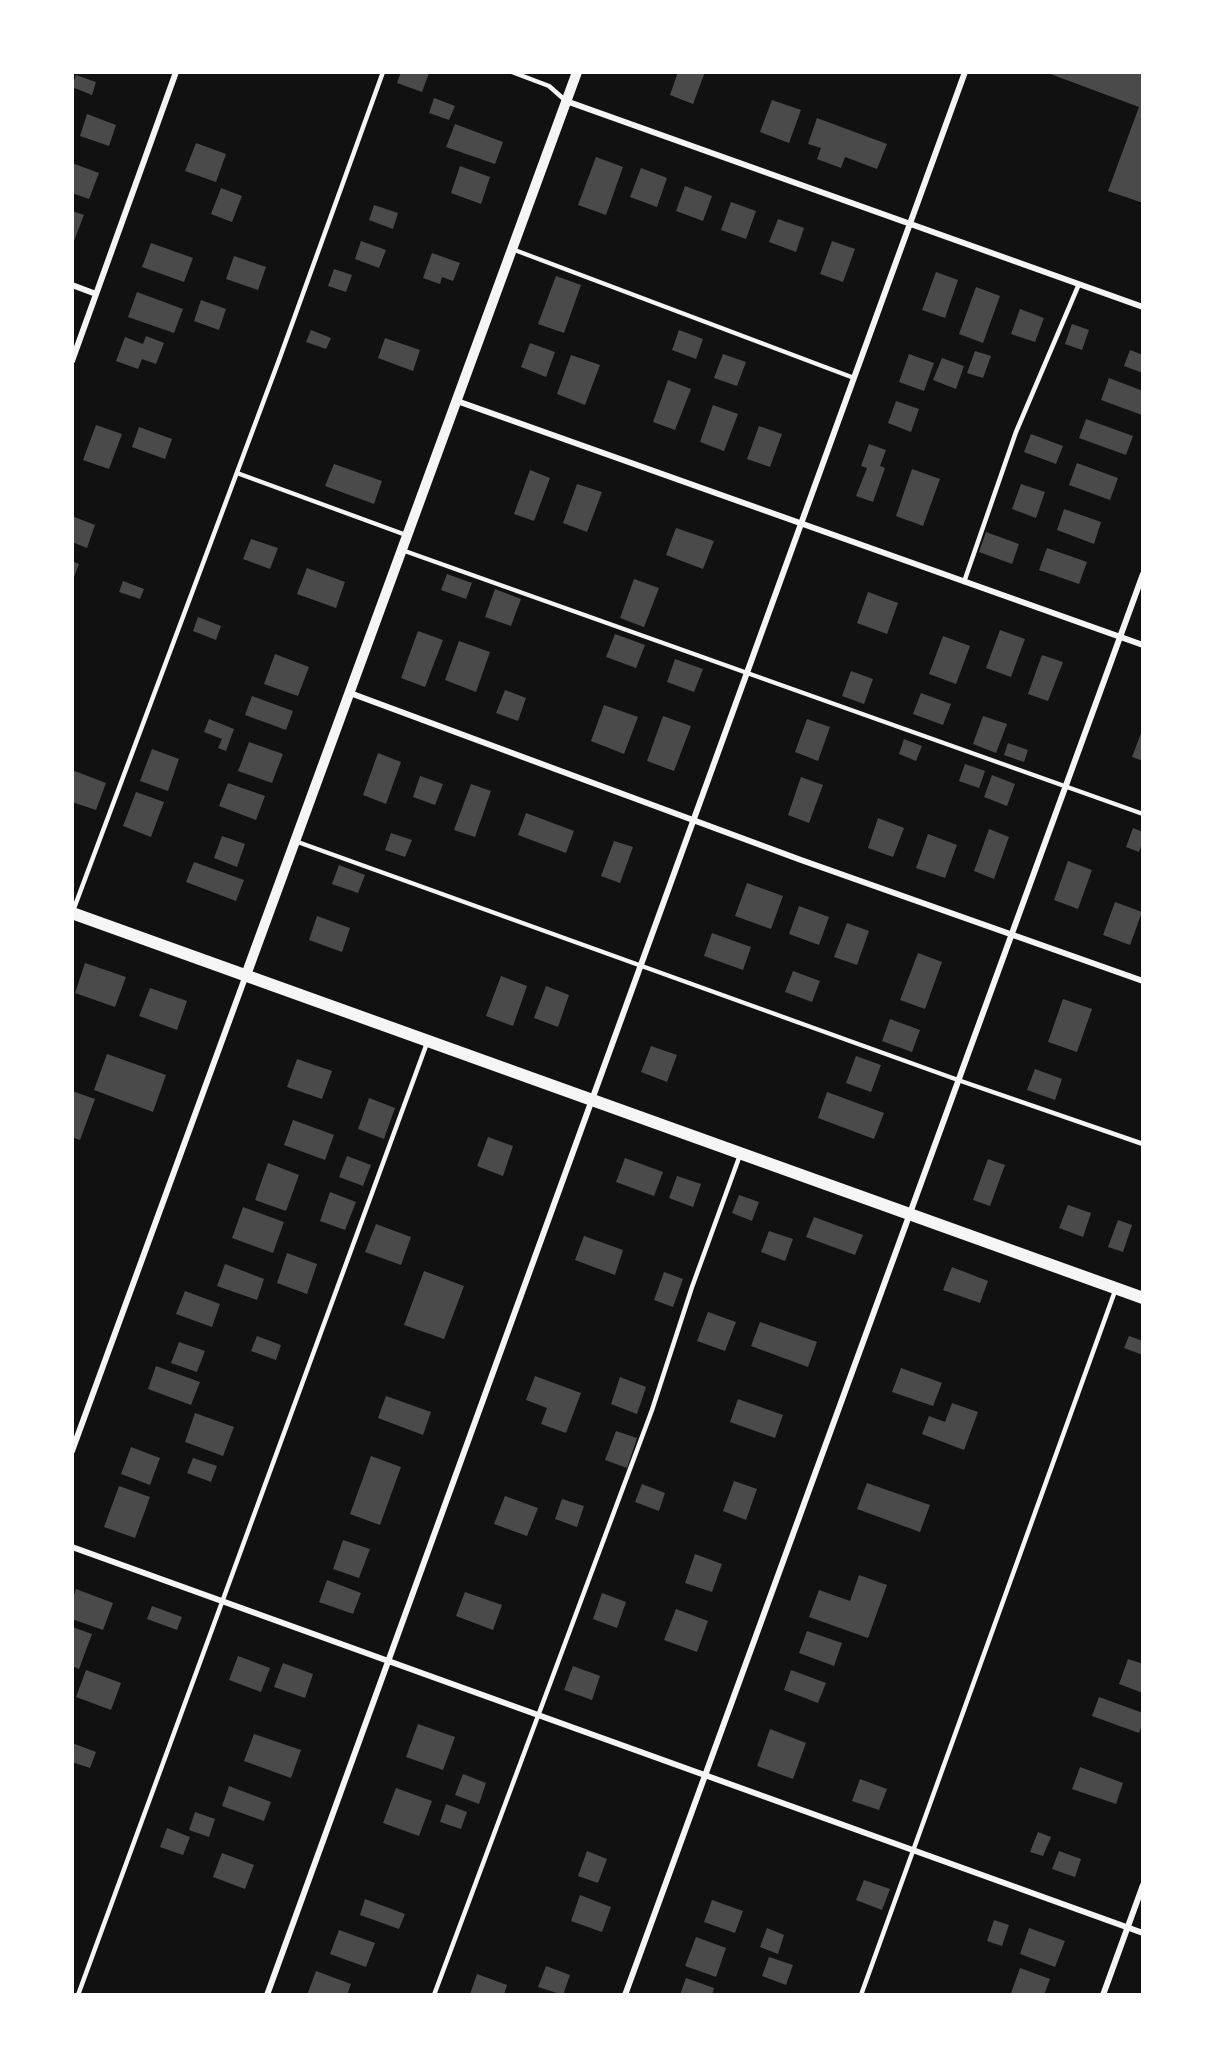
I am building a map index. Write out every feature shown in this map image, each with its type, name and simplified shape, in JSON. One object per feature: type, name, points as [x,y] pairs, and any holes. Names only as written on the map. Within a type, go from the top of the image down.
[{"type":"main road","points":[[72,913],[1143,1298]]},
{"type":"street","points":[[72,361],[176,72]]},
{"type":"street","points":[[72,1451],[577,72]]},
{"type":"street","points":[[267,1995],[963,73]]},
{"type":"street","points":[[567,101],[1143,307]]},
{"type":"street","points":[[72,285],[96,294]]},
{"type":"street","points":[[457,401],[1143,645]]},
{"type":"street","points":[[625,1995],[1143,574]]},
{"type":"street","points":[[350,693],[1143,981]]},
{"type":"street","points":[[72,1547],[1143,1933]]},
{"type":"street","points":[[1102,1995],[1143,1885]]},
{"type":"lane","points":[[72,913],[237,473],[383,72]]},
{"type":"lane","points":[[512,72],[549,86],[567,101]]},
{"type":"lane","points":[[512,249],[854,378]]},
{"type":"lane","points":[[964,582],[1016,432],[1079,284]]},
{"type":"lane","points":[[237,473],[407,536]]},
{"type":"lane","points":[[402,550],[1143,814]]},
{"type":"lane","points":[[295,840],[958,1080],[1143,1144]]},
{"type":"lane","points":[[78,1995],[428,1040]]},
{"type":"lane","points":[[434,1995],[652,1410],[692,1287],[741,1153]]},
{"type":"lane","points":[[861,1995],[1116,1288]]},
{"type":"building","points":[[401,72],[429,73],[422,92],[397,83]]},
{"type":"building","points":[[678,72],[705,72],[693,104],[670,95]]},
{"type":"building","points":[[1045,72],[1143,72],[1143,203],[1108,191],[1139,107]]},
{"type":"building","points":[[76,75],[96,82],[92,95],[72,87]]},
{"type":"building","points":[[434,98],[455,106],[449,120],[429,113]]},
{"type":"building","points":[[772,100],[801,110],[789,143],[760,132]]},
{"type":"building","points":[[87,114],[116,125],[109,146],[80,136]]},
{"type":"building","points":[[817,118],[887,144],[877,169],[845,157],[841,168],[817,159],[821,148],[808,144]]},
{"type":"building","points":[[455,124],[503,142],[495,164],[446,147]]},
{"type":"building","points":[[196,143],[226,154],[216,182],[185,171]]},
{"type":"building","points":[[596,157],[623,167],[606,215],[578,205]]},
{"type":"building","points":[[72,163],[99,173],[89,199],[72,193]]},
{"type":"building","points":[[460,166],[490,177],[481,204],[451,193]]},
{"type":"building","points":[[641,168],[667,178],[657,207],[630,197]]},
{"type":"building","points":[[685,186],[712,196],[703,221],[676,211]]},
{"type":"building","points":[[221,188],[242,196],[232,222],[211,214]]},
{"type":"building","points":[[731,202],[756,211],[746,239],[721,230]]},
{"type":"building","points":[[374,205],[398,213],[393,229],[369,220]]},
{"type":"building","points":[[72,211],[84,215],[72,246]]},
{"type":"building","points":[[778,219],[804,228],[796,252],[769,242]]},
{"type":"building","points":[[361,241],[386,250],[379,268],[355,259]]},
{"type":"building","points":[[832,241],[855,249],[843,282],[820,274]]},
{"type":"building","points":[[151,243],[193,258],[184,282],[142,267]]},
{"type":"building","points":[[432,253],[460,263],[453,281],[442,277],[440,284],[423,278]]},
{"type":"building","points":[[234,256],[266,267],[258,290],[226,279]]},
{"type":"building","points":[[334,269],[352,275],[346,292],[328,286]]},
{"type":"building","points":[[936,272],[958,280],[945,318],[922,310]]},
{"type":"building","points":[[556,276],[581,285],[564,333],[538,324]]},
{"type":"building","points":[[976,287],[1000,296],[983,343],[959,334]]},
{"type":"building","points":[[137,292],[183,309],[174,333],[128,317]]},
{"type":"building","points":[[201,300],[226,309],[219,330],[194,321]]},
{"type":"building","points":[[1020,309],[1044,318],[1035,342],[1011,334]]},
{"type":"building","points":[[1072,324],[1089,330],[1082,350],[1065,344]]},
{"type":"building","points":[[311,330],[331,338],[326,349],[306,342]]},
{"type":"building","points":[[679,330],[703,339],[696,359],[672,350]]},
{"type":"building","points":[[146,336],[164,343],[156,364],[142,359],[138,369],[116,361],[125,337],[143,344]]},
{"type":"building","points":[[385,338],[420,350],[413,371],[378,358]]},
{"type":"building","points":[[530,343],[555,352],[546,377],[521,367]]},
{"type":"building","points":[[1130,350],[1143,355],[1143,373],[1124,366]]},
{"type":"building","points":[[975,351],[991,356],[983,378],[967,373]]},
{"type":"building","points":[[723,354],[746,362],[737,386],[714,378]]},
{"type":"building","points":[[909,354],[934,363],[924,391],[899,382]]},
{"type":"building","points":[[571,355],[600,365],[585,405],[557,394]]},
{"type":"building","points":[[942,358],[964,366],[956,389],[933,380]]},
{"type":"building","points":[[1109,378],[1143,391],[1142,415],[1101,400]]},
{"type":"building","points":[[668,380],[691,389],[675,430],[653,422]]},
{"type":"building","points":[[896,401],[919,409],[911,432],[888,423]]},
{"type":"building","points":[[713,405],[738,414],[724,451],[700,442]]},
{"type":"building","points":[[1086,419],[1133,436],[1126,455],[1079,438]]},
{"type":"building","points":[[96,425],[122,434],[109,469],[83,460]]},
{"type":"building","points":[[759,426],[782,434],[770,467],[747,459]]},
{"type":"building","points":[[139,427],[172,439],[165,459],[132,447]]},
{"type":"building","points":[[1031,434],[1063,446],[1056,464],[1024,452]]},
{"type":"building","points":[[869,444],[886,450],[880,466],[885,468],[873,502],[856,496],[867,468],[861,466]]},
{"type":"building","points":[[1077,463],[1118,478],[1110,500],[1069,485]]},
{"type":"building","points":[[334,464],[382,481],[374,504],[325,486]]},
{"type":"building","points":[[912,469],[940,479],[923,526],[896,516]]},
{"type":"building","points":[[530,470],[550,478],[534,521],[514,514]]},
{"type":"building","points":[[577,484],[602,492],[587,532],[563,523]]},
{"type":"building","points":[[1021,484],[1045,492],[1036,518],[1012,509]]},
{"type":"building","points":[[1064,509],[1101,522],[1094,544],[1057,530]]},
{"type":"building","points":[[72,516],[95,525],[87,548],[72,542]]},
{"type":"building","points":[[676,528],[714,541],[703,569],[666,555]]},
{"type":"building","points":[[986,532],[1019,544],[1012,564],[979,552]]},
{"type":"building","points":[[251,539],[278,548],[270,569],[243,559]]},
{"type":"building","points":[[1047,548],[1087,562],[1079,584],[1039,570]]},
{"type":"building","points":[[72,561],[79,564],[72,582]]},
{"type":"building","points":[[307,568],[345,582],[336,608],[297,594]]},
{"type":"building","points":[[447,574],[472,583],[466,599],[441,590]]},
{"type":"building","points":[[634,579],[659,588],[644,627],[620,618]]},
{"type":"building","points":[[123,581],[144,589],[140,599],[119,592]]},
{"type":"building","points":[[495,589],[521,599],[511,626],[485,617]]},
{"type":"building","points":[[868,592],[898,603],[887,634],[857,623]]},
{"type":"building","points":[[198,617],[221,626],[216,640],[193,631]]},
{"type":"building","points":[[1000,630],[1025,639],[1011,677],[986,668]]},
{"type":"building","points":[[418,631],[443,640],[425,687],[401,678]]},
{"type":"building","points":[[615,634],[645,645],[636,668],[606,657]]},
{"type":"building","points":[[943,636],[970,646],[956,684],[929,674]]},
{"type":"building","points":[[459,641],[490,652],[476,692],[445,680]]},
{"type":"building","points":[[275,654],[309,667],[298,696],[264,684]]},
{"type":"building","points":[[1042,655],[1063,662],[1048,701],[1028,694]]},
{"type":"building","points":[[675,659],[703,669],[694,692],[667,682]]},
{"type":"building","points":[[851,671],[873,679],[864,704],[842,696]]},
{"type":"building","points":[[505,690],[526,698],[518,721],[496,713]]},
{"type":"building","points":[[921,693],[951,704],[943,725],[913,714]]},
{"type":"building","points":[[252,696],[293,711],[286,730],[245,715]]},
{"type":"building","points":[[604,705],[638,717],[624,754],[591,741]]},
{"type":"building","points":[[663,716],[691,726],[674,771],[647,761]]},
{"type":"building","points":[[983,716],[1007,724],[996,753],[973,744]]},
{"type":"building","points":[[209,719],[234,729],[226,751],[218,748],[222,739],[204,732]]},
{"type":"building","points":[[807,719],[830,727],[818,761],[795,752]]},
{"type":"building","points":[[1143,728],[1143,761],[1132,757]]},
{"type":"building","points":[[904,739],[922,746],[916,761],[899,754]]},
{"type":"building","points":[[249,742],[283,754],[272,783],[238,771]]},
{"type":"building","points":[[1008,743],[1028,750],[1024,762],[1004,755]]},
{"type":"building","points":[[152,749],[179,759],[168,791],[140,781]]},
{"type":"building","points":[[378,753],[401,762],[386,804],[363,795]]},
{"type":"building","points":[[965,764],[985,771],[979,788],[959,781]]},
{"type":"building","points":[[72,770],[106,783],[96,810],[72,802]]},
{"type":"building","points":[[992,775],[1015,784],[1007,806],[984,797]]},
{"type":"building","points":[[420,776],[443,784],[435,805],[413,797]]},
{"type":"building","points":[[801,777],[823,785],[809,823],[788,815]]},
{"type":"building","points":[[228,783],[265,796],[256,820],[219,806]]},
{"type":"building","points":[[471,784],[491,791],[475,837],[454,830]]},
{"type":"building","points":[[136,792],[164,802],[151,837],[123,826]]},
{"type":"building","points":[[526,813],[574,831],[566,853],[518,835]]},
{"type":"building","points":[[878,818],[904,828],[893,857],[868,848]]},
{"type":"building","points":[[1133,828],[1143,832],[1139,852],[1126,847]]},
{"type":"building","points":[[989,829],[1009,837],[994,879],[974,871]]},
{"type":"building","points":[[391,833],[412,840],[405,857],[385,850]]},
{"type":"building","points":[[928,834],[957,845],[945,878],[916,868]]},
{"type":"building","points":[[222,836],[245,844],[237,867],[214,858]]},
{"type":"building","points":[[614,841],[633,847],[620,883],[601,876]]},
{"type":"building","points":[[1068,861],[1092,870],[1078,909],[1054,900]]},
{"type":"building","points":[[194,862],[244,880],[236,901],[186,882]]},
{"type":"building","points":[[339,865],[365,875],[358,893],[332,884]]},
{"type":"building","points":[[747,883],[783,896],[771,929],[735,916]]},
{"type":"building","points":[[1115,902],[1142,912],[1130,945],[1103,935]]},
{"type":"building","points":[[799,906],[829,917],[819,945],[789,934]]},
{"type":"building","points":[[317,916],[350,928],[342,952],[309,940]]},
{"type":"building","points":[[847,923],[869,931],[857,965],[834,957]]},
{"type":"building","points":[[712,933],[751,947],[743,970],[704,956]]},
{"type":"building","points":[[918,953],[942,962],[925,1009],[900,1000]]},
{"type":"building","points":[[85,963],[126,977],[115,1007],[75,993]]},
{"type":"building","points":[[793,971],[820,981],[812,1002],[785,992]]},
{"type":"building","points":[[501,976],[527,986],[513,1026],[486,1016]]},
{"type":"building","points":[[546,986],[569,995],[558,1027],[534,1018]]},
{"type":"building","points":[[150,988],[187,1001],[177,1030],[139,1016]]},
{"type":"building","points":[[1063,999],[1092,1009],[1077,1052],[1048,1042]]},
{"type":"building","points":[[890,1019],[920,1030],[912,1052],[882,1041]]},
{"type":"building","points":[[651,1046],[677,1055],[667,1082],[641,1072]]},
{"type":"building","points":[[107,1054],[166,1075],[153,1112],[94,1090]]},
{"type":"building","points":[[856,1056],[881,1065],[871,1092],[846,1083]]},
{"type":"building","points":[[297,1059],[332,1071],[322,1099],[287,1087]]},
{"type":"building","points":[[1035,1069],[1062,1079],[1055,1100],[1027,1090]]},
{"type":"building","points":[[72,1091],[95,1099],[80,1140],[72,1137]]},
{"type":"building","points":[[827,1092],[884,1113],[874,1139],[818,1118]]},
{"type":"building","points":[[369,1098],[395,1108],[384,1139],[358,1129]]},
{"type":"building","points":[[293,1120],[334,1135],[325,1160],[284,1145]]},
{"type":"building","points":[[488,1137],[513,1146],[503,1176],[477,1166]]},
{"type":"building","points":[[347,1156],[371,1165],[363,1186],[339,1177]]},
{"type":"building","points":[[625,1158],[663,1172],[654,1196],[616,1182]]},
{"type":"building","points":[[988,1159],[1005,1165],[990,1206],[973,1200]]},
{"type":"building","points":[[268,1163],[299,1175],[286,1211],[255,1200]]},
{"type":"building","points":[[677,1176],[701,1184],[693,1207],[669,1198]]},
{"type":"building","points":[[330,1192],[356,1202],[345,1230],[320,1221]]},
{"type":"building","points":[[739,1195],[759,1202],[752,1221],[732,1213]]},
{"type":"building","points":[[1068,1205],[1091,1213],[1083,1237],[1059,1228]]},
{"type":"building","points":[[243,1207],[284,1222],[273,1253],[232,1238]]},
{"type":"building","points":[[814,1217],[863,1235],[855,1255],[806,1237]]},
{"type":"building","points":[[1118,1220],[1132,1225],[1123,1252],[1108,1247]]},
{"type":"building","points":[[376,1224],[411,1237],[401,1265],[365,1252]]},
{"type":"building","points":[[769,1231],[793,1239],[785,1261],[761,1252]]},
{"type":"building","points":[[584,1236],[623,1250],[615,1275],[575,1260]]},
{"type":"building","points":[[287,1253],[317,1264],[307,1294],[277,1283]]},
{"type":"building","points":[[225,1264],[264,1279],[257,1300],[217,1286]]},
{"type":"building","points":[[952,1267],[988,1281],[980,1303],[943,1290]]},
{"type":"building","points":[[424,1271],[464,1286],[444,1339],[404,1325]]},
{"type":"building","points":[[664,1272],[683,1279],[673,1307],[654,1300]]},
{"type":"building","points":[[185,1291],[220,1304],[212,1327],[176,1314]]},
{"type":"building","points":[[708,1312],[736,1322],[725,1351],[697,1341]]},
{"type":"building","points":[[760,1322],[817,1342],[808,1367],[751,1346]]},
{"type":"building","points":[[257,1336],[281,1345],[276,1360],[251,1351]]},
{"type":"building","points":[[1129,1336],[1143,1341],[1143,1355],[1124,1348]]},
{"type":"building","points":[[179,1342],[205,1351],[197,1372],[171,1363]]},
{"type":"building","points":[[156,1366],[200,1382],[191,1405],[148,1389]]},
{"type":"building","points":[[901,1368],[942,1383],[933,1406],[892,1392]]},
{"type":"building","points":[[535,1376],[581,1393],[566,1433],[541,1424],[547,1408],[526,1400]]},
{"type":"building","points":[[620,1377],[646,1387],[637,1414],[611,1404]]},
{"type":"building","points":[[386,1396],[431,1412],[423,1435],[378,1418]]},
{"type":"building","points":[[738,1399],[783,1415],[775,1438],[730,1422]]},
{"type":"building","points":[[952,1403],[978,1412],[964,1450],[922,1434],[929,1416],[945,1422]]},
{"type":"building","points":[[195,1413],[234,1427],[223,1456],[185,1442]]},
{"type":"building","points":[[616,1431],[637,1438],[627,1468],[605,1460]]},
{"type":"building","points":[[131,1447],[160,1458],[150,1485],[121,1474]]},
{"type":"building","points":[[371,1456],[401,1467],[380,1525],[350,1514]]},
{"type":"building","points":[[193,1458],[217,1466],[211,1482],[187,1473]]},
{"type":"building","points":[[734,1481],[757,1489],[746,1520],[723,1511]]},
{"type":"building","points":[[867,1483],[930,1505],[920,1532],[857,1509]]},
{"type":"building","points":[[642,1484],[665,1493],[659,1511],[635,1502]]},
{"type":"building","points":[[119,1486],[150,1497],[135,1538],[104,1527]]},
{"type":"building","points":[[505,1496],[538,1508],[527,1536],[494,1524]]},
{"type":"building","points":[[562,1499],[584,1506],[577,1527],[555,1519]]},
{"type":"building","points":[[343,1540],[370,1549],[359,1578],[333,1569]]},
{"type":"building","points":[[695,1554],[722,1564],[712,1592],[685,1583]]},
{"type":"building","points":[[859,1575],[887,1585],[868,1638],[809,1617],[819,1590],[850,1601]]},
{"type":"building","points":[[327,1580],[361,1593],[353,1614],[319,1602]]},
{"type":"building","points":[[76,1589],[113,1603],[103,1630],[72,1619],[72,1601]]},
{"type":"building","points":[[465,1592],[502,1605],[493,1630],[456,1616]]},
{"type":"building","points":[[602,1593],[626,1602],[617,1628],[593,1619]]},
{"type":"building","points":[[152,1606],[182,1617],[177,1630],[147,1619]]},
{"type":"building","points":[[676,1609],[708,1621],[697,1652],[664,1640]]},
{"type":"building","points":[[72,1627],[92,1634],[79,1669],[72,1666]]},
{"type":"building","points":[[807,1631],[842,1643],[834,1666],[799,1653]]},
{"type":"building","points":[[238,1656],[270,1668],[261,1692],[229,1680]]},
{"type":"building","points":[[1128,1659],[1143,1664],[1143,1693],[1119,1684]]},
{"type":"building","points":[[283,1663],[313,1674],[305,1698],[274,1687]]},
{"type":"building","points":[[573,1666],[600,1676],[592,1700],[564,1690]]},
{"type":"building","points":[[86,1670],[121,1683],[111,1710],[76,1697]]},
{"type":"building","points":[[791,1670],[826,1683],[818,1703],[784,1690]]},
{"type":"building","points":[[1099,1697],[1143,1713],[1143,1723],[1139,1733],[1092,1716]]},
{"type":"building","points":[[418,1724],[455,1737],[443,1770],[406,1757]]},
{"type":"building","points":[[770,1729],[806,1743],[793,1779],[757,1766]]},
{"type":"building","points":[[254,1734],[301,1750],[291,1778],[244,1761]]},
{"type":"building","points":[[72,1743],[96,1752],[90,1768],[72,1762]]},
{"type":"building","points":[[1080,1767],[1123,1783],[1116,1804],[1072,1789]]},
{"type":"building","points":[[463,1774],[486,1783],[479,1804],[455,1795]]},
{"type":"building","points":[[860,1779],[887,1789],[879,1810],[852,1801]]},
{"type":"building","points":[[229,1786],[271,1802],[264,1821],[222,1806]]},
{"type":"building","points":[[396,1788],[432,1801],[419,1836],[383,1823]]},
{"type":"building","points":[[446,1804],[467,1812],[461,1829],[440,1822]]},
{"type":"building","points":[[195,1812],[215,1819],[209,1837],[189,1830]]},
{"type":"building","points":[[167,1828],[190,1837],[183,1855],[160,1847]]},
{"type":"building","points":[[1038,1832],[1051,1837],[1043,1856],[1030,1852]]},
{"type":"building","points":[[587,1851],[607,1859],[598,1883],[578,1876]]},
{"type":"building","points":[[1059,1851],[1081,1859],[1075,1877],[1052,1869]]},
{"type":"building","points":[[222,1853],[254,1865],[245,1889],[213,1877]]},
{"type":"building","points":[[864,1880],[890,1889],[882,1910],[856,1900]]},
{"type":"building","points":[[580,1895],[611,1907],[602,1932],[571,1921]]},
{"type":"building","points":[[365,1899],[405,1914],[399,1929],[360,1915]]},
{"type":"building","points":[[712,1900],[743,1911],[735,1933],[704,1922]]},
{"type":"building","points":[[994,1920],[1009,1925],[1002,1946],[987,1941]]},
{"type":"building","points":[[767,1928],[784,1935],[778,1954],[760,1947]]},
{"type":"building","points":[[1029,1928],[1065,1941],[1055,1967],[1020,1954]]},
{"type":"building","points":[[339,1930],[375,1943],[366,1967],[330,1954]]},
{"type":"building","points":[[696,1937],[726,1948],[716,1977],[685,1966]]},
{"type":"building","points":[[769,1957],[793,1965],[786,1985],[762,1976]]},
{"type":"building","points":[[546,1966],[570,1975],[563,1995],[538,1987]]},
{"type":"building","points":[[1020,1968],[1050,1979],[1044,1995],[1011,1993]]},
{"type":"building","points":[[316,1971],[351,1984],[347,1995],[307,1995]]},
{"type":"building","points":[[477,1974],[507,1985],[504,1995],[470,1994]]},
{"type":"building","points":[[686,1978],[714,1988],[712,1995],[680,1995]]}]
